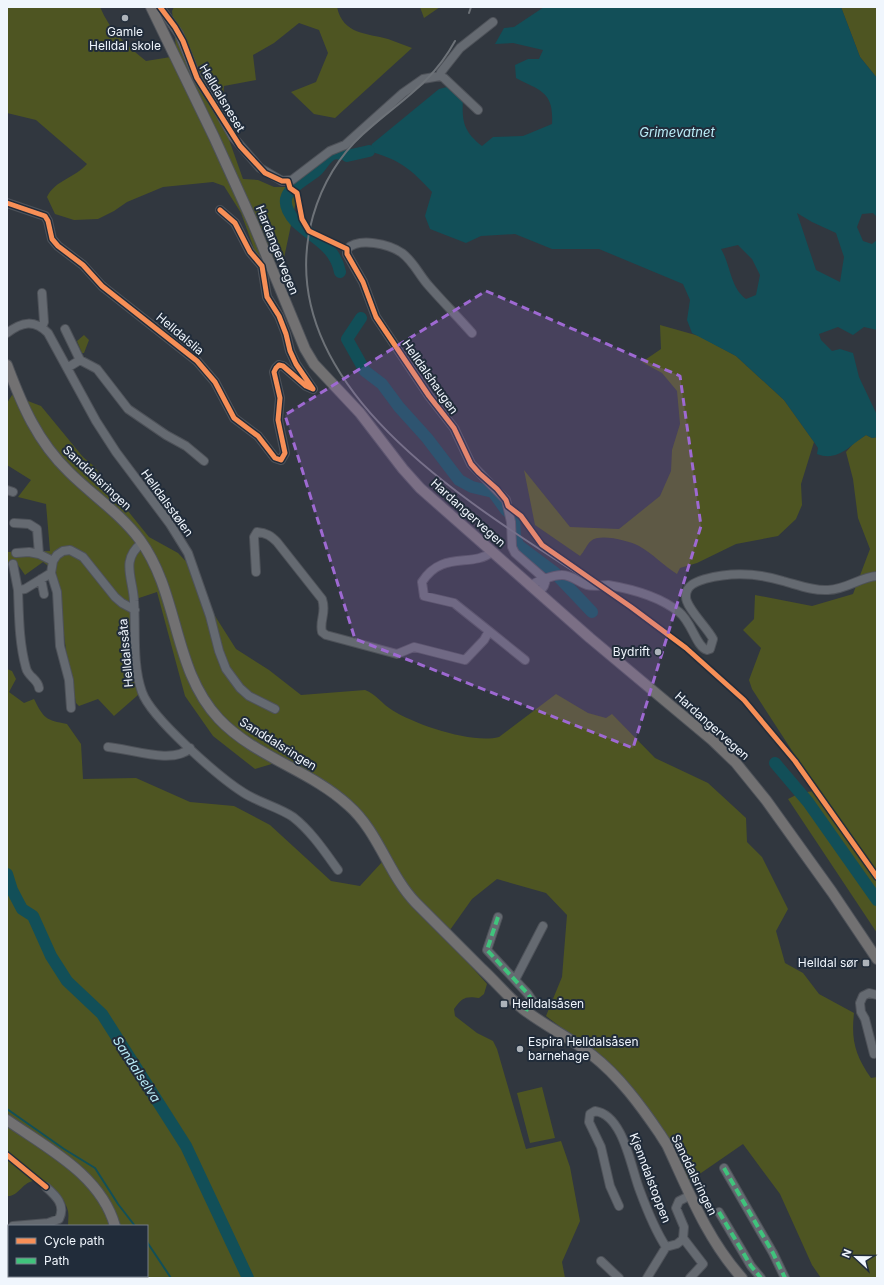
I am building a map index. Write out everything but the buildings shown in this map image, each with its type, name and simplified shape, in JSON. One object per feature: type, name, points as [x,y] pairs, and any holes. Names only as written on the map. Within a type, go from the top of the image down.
[{"type":"main road","name":"Hardangervegen","points":[[151,7],[214,137],[253,224],[300,340],[314,364],[360,413],[403,469],[420,488],[539,594],[712,740],[736,763],[766,800],[810,861],[877,959]]},
{"type":"main road","name":"Sanddalsringen","points":[[7,365],[28,418],[49,450],[70,473],[123,520],[142,543],[156,566],[165,587],[190,672],[200,694],[212,712],[228,728],[245,741],[334,793],[351,807],[366,825],[400,883],[411,898],[526,1011],[592,1054],[616,1078],[652,1123],[666,1145],[689,1196],[715,1244],[742,1278]]},
{"type":"main road","points":[[7,1120],[85,1177],[103,1200],[115,1225]]},
{"type":"street","name":"Helldalsneset","points":[[160,7],[179,34],[197,78],[214,103],[233,137],[260,168],[274,178],[285,182],[301,175],[330,151],[345,145],[372,120],[419,81],[426,78],[440,76]]},
{"type":"street","points":[[478,110],[440,76],[441,72],[460,48],[493,22]]},
{"type":"street","points":[[167,40],[179,34]]},
{"type":"street","name":"Helldalslia","points":[[7,203],[45,216],[48,221],[52,239],[58,246],[83,265],[106,290],[127,304],[197,361],[215,382],[234,418],[258,436],[275,458],[281,460],[286,454],[278,427],[280,398],[274,372],[276,368],[279,365],[283,366],[306,386],[313,389],[296,364],[288,345],[283,325],[267,297],[262,266],[250,252],[235,223],[220,210]]},
{"type":"street","name":"Helldalshaugen","points":[[472,333],[428,285],[410,260],[398,251],[389,247],[357,243],[347,248],[347,254],[363,282],[376,317],[429,396],[454,428],[471,464],[497,489],[506,500],[510,513],[511,539],[515,553],[548,579]]},
{"type":"street","points":[[7,333],[16,326],[27,323],[42,327],[44,322],[42,293]]},
{"type":"street","name":"Helldalsstølen","points":[[42,327],[48,333],[96,421],[116,452],[170,524],[188,553],[210,616],[217,644],[226,669],[240,688],[249,696],[275,709]]},
{"type":"street","points":[[65,329],[80,360],[97,369],[128,409],[166,435],[186,446],[204,461]]},
{"type":"street","points":[[288,345],[300,340]]},
{"type":"street","points":[[67,368],[80,360]]},
{"type":"street","points":[[14,522],[30,524],[37,529],[38,554]]},
{"type":"street","points":[[256,572],[254,536],[258,532],[271,536],[277,542],[322,599],[325,607],[321,627],[322,632],[326,635],[397,654],[414,647],[465,660],[484,640],[490,631]]},
{"type":"street","name":"Helldalssåta","points":[[142,543],[134,550],[129,561],[135,610],[138,676],[142,692],[149,706],[157,716],[190,748],[232,785],[254,799],[281,810],[294,818],[317,842],[338,870]]},
{"type":"street","name":"Helldalssåta","points":[[53,561],[63,550],[76,552],[83,557],[115,597],[122,603],[135,610]]},
{"type":"street","points":[[16,553],[29,552],[38,554],[53,561],[51,573],[57,592],[60,646],[69,680],[71,708]]},
{"type":"street","points":[[492,552],[484,558],[461,560],[438,567],[426,576],[422,582],[424,596],[454,603],[525,660]]},
{"type":"street","points":[[14,564],[18,590],[20,634],[26,670],[29,675],[37,681],[39,688]]},
{"type":"street","points":[[18,590],[24,589],[51,573]]},
{"type":"street","points":[[530,586],[542,580],[561,575],[575,578],[586,585],[615,587],[658,599],[686,618],[692,627],[700,646],[707,650],[713,644],[713,639],[686,601],[687,590],[692,584],[708,578],[745,574],[765,576],[809,588],[826,590],[845,588],[870,576],[877,576]]},
{"type":"street","points":[[539,594],[548,579]]},
{"type":"street","points":[[41,580],[44,594]]},
{"type":"street","points":[[108,747],[166,756],[182,754],[190,748]]},
{"type":"street","points":[[498,917],[487,950],[532,1000],[526,1011]]},
{"type":"street","points":[[515,980],[543,926]]},
{"type":"street","points":[[874,1054],[864,1019],[860,1012],[860,1003],[863,996],[869,993],[877,995]]},
{"type":"street","name":"Kjenndalstoppen","points":[[619,1206],[610,1186],[601,1147],[589,1122],[590,1114],[595,1111],[604,1114],[620,1134],[630,1154],[639,1190],[655,1229],[666,1246]]},
{"type":"street","points":[[724,1168],[773,1253],[785,1278]]},
{"type":"street","points":[[25,1225],[48,1223],[59,1219],[62,1209],[61,1204],[46,1187]]},
{"type":"street","name":"Kjenndalstoppen","points":[[683,1238],[684,1227],[676,1208],[679,1201],[689,1196]]},
{"type":"street","name":"Sanddalsringen","points":[[719,1212],[751,1266],[761,1278]]},
{"type":"street","points":[[647,1278],[666,1246],[677,1244],[683,1238],[703,1264],[690,1278]]},
{"type":"street","points":[[601,1261],[618,1278]]},
{"type":"highlighted area","points":[[486,291],[680,376],[701,526],[633,748],[355,639],[285,415]]},
{"type":"green space","points":[[7,7],[100,7],[104,16],[119,37],[146,61],[177,56],[172,11],[174,7],[337,7],[340,16],[350,28],[364,34],[388,39],[412,48],[335,118],[314,114],[291,92],[316,82],[328,53],[319,30],[299,23],[274,43],[253,55],[256,80],[224,86],[221,117],[243,179],[258,180],[274,187],[299,187],[284,258],[261,268],[241,213],[224,186],[213,182],[163,187],[127,202],[98,219],[74,220],[55,214],[47,197],[50,192],[87,164],[36,120],[7,113]]},
{"type":"green space","points":[[420,7],[440,7],[424,18]]},
{"type":"green space","points":[[841,7],[877,7],[877,78],[860,57]]},
{"type":"green space","points":[[660,325],[699,336],[736,356],[784,400],[814,442],[801,484],[802,505],[796,519],[778,536],[736,544],[697,563],[680,568],[677,574],[639,546],[615,539],[595,539],[590,542],[580,556],[535,525],[524,470],[570,527],[619,529],[660,496],[671,471],[672,450],[680,424],[677,391],[662,373],[642,362],[661,349]]},
{"type":"green space","points":[[84,335],[89,340],[84,353],[82,353],[77,341]]},
{"type":"green space","points":[[12,395],[41,406],[83,457],[95,467],[102,479],[149,537],[178,553],[197,573],[208,605],[236,649],[269,670],[301,695],[365,690],[392,710],[415,722],[444,732],[474,738],[488,738],[499,737],[556,694],[588,713],[606,718],[612,714],[655,758],[708,783],[746,818],[747,842],[762,857],[788,909],[776,931],[785,963],[803,973],[819,994],[854,1013],[853,1031],[855,1047],[861,1062],[871,1078],[877,1077],[877,1278],[821,1278],[812,1265],[780,1194],[743,1144],[688,1182],[613,1067],[546,1016],[562,977],[567,915],[546,893],[497,879],[472,899],[445,937],[487,984],[484,994],[479,998],[470,997],[459,1002],[454,1009],[455,1016],[477,1033],[493,1041],[497,1049],[526,1149],[561,1141],[570,1167],[580,1221],[562,1262],[565,1278],[65,1277],[148,1277],[148,1225],[68,1225],[68,1211],[63,1200],[50,1185],[44,1182],[29,1182],[11,1196],[7,1196],[7,669],[12,671],[16,679],[9,692],[24,703],[34,699],[40,711],[46,718],[67,724],[81,744],[83,779],[136,778],[190,802],[234,806],[270,825],[331,881],[360,886],[383,861],[349,802],[275,763],[255,769],[213,736],[185,696],[157,592],[136,599],[138,695],[114,716],[98,699],[79,706],[76,703],[66,650],[56,572],[43,562],[25,575],[16,562],[7,562],[7,552],[50,551],[46,504],[18,497],[31,480],[7,465],[7,403]]},
{"type":"green space","points":[[866,435],[872,438],[877,437],[877,933],[788,799],[800,793],[814,791],[802,766],[752,689],[749,680],[761,648],[743,630],[754,619],[755,595],[812,606],[853,594],[870,549],[858,518],[853,479],[846,452],[854,443]]},
{"type":"green space","points":[[542,1087],[555,1138],[530,1143],[517,1093]]},
{"type":"water","name":"Grimevatnet","points":[[544,7],[841,7],[860,57],[877,78],[877,217],[873,213],[862,214],[857,227],[863,241],[872,244],[877,240],[877,330],[864,327],[853,335],[838,327],[819,334],[821,340],[832,351],[840,349],[853,353],[859,377],[877,415],[877,437],[872,438],[866,435],[843,452],[831,456],[817,454],[818,448],[784,400],[736,356],[692,333],[687,320],[690,300],[683,284],[599,249],[552,249],[515,234],[481,236],[466,243],[430,229],[425,216],[432,192],[418,177],[404,166],[380,154],[369,151],[372,144],[439,89],[451,86],[463,96],[463,118],[465,124],[470,135],[482,146],[493,137],[523,136],[552,124],[551,105],[548,99],[539,90],[516,78],[515,65],[528,59],[539,59],[543,50],[513,43],[495,44],[504,28],[514,27]],"holes":[[[797,213],[836,233],[844,257],[840,282],[816,270]],[[738,245],[752,259],[760,275],[756,295],[746,299],[737,289],[721,249]]]},
{"type":"waterway","points":[[347,156],[369,151]]},
{"type":"waterway","points":[[340,272],[334,256],[329,249],[296,222],[289,213],[286,205],[286,198],[294,187],[315,172],[329,156],[336,153],[341,154]]},
{"type":"waterway","points":[[361,318],[347,339],[365,371],[382,384],[399,407],[427,438],[459,480],[472,487],[493,492],[506,510],[514,517],[515,536],[518,545],[554,572],[592,612]]},
{"type":"waterway","points":[[775,763],[808,802],[877,900]]},
{"type":"waterway","name":"Sandalselva","points":[[7,874],[12,890],[22,909],[33,916],[51,956],[67,981],[102,1014],[186,1146],[248,1278]]},
{"type":"waterway","points":[[7,1109],[64,1149],[95,1168],[118,1204],[134,1225]]},
{"type":"waterway","points":[[148,1244],[171,1278]]},
{"type":"railway","points":[[469,13],[471,7]]},
{"type":"railway","points":[[455,41],[446,56],[425,81],[354,143],[339,161],[326,182],[313,216],[306,278],[320,335],[350,388],[392,436],[441,479],[494,519],[610,595],[686,650],[738,697],[760,721],[802,773],[877,881]]},
{"type":"marked path","points":[[498,917],[487,950],[532,1000],[526,1011]]},
{"type":"marked path","points":[[724,1168],[773,1253],[785,1278]]},
{"type":"marked path","points":[[719,1212],[751,1266],[761,1278]]},
{"type":"cycle path","points":[[160,7],[175,27],[183,41],[197,78],[240,146],[265,173],[282,181],[288,181],[290,188],[297,193],[302,219],[309,231],[347,249],[347,254],[363,282],[376,317],[429,396],[454,428],[471,464],[497,489],[506,500],[508,506],[521,516],[542,545],[631,607],[686,648],[744,700],[795,761],[877,877]]},
{"type":"cycle path","points":[[7,203],[45,216],[48,221],[52,239],[58,246],[83,265],[102,286],[197,361],[215,382],[234,418],[258,436],[275,458],[281,460],[285,453],[278,420],[280,398],[274,372],[276,368],[279,365],[283,366],[306,386],[313,389],[296,364],[290,351],[286,334],[279,316],[267,297],[262,266],[250,252],[235,223],[220,210]]},
{"type":"cycle path","points":[[7,1155],[46,1187]]},
{"type":"place","name":"Gamle Helldal skole","points":[[125,18]]},
{"type":"place","name":"Bydrift","points":[[658,652]]},
{"type":"place","name":"Helldal sør","points":[[866,963]]},
{"type":"place","name":"Helldalsåsen","points":[[504,1004]]},
{"type":"place","name":"Espira Helldalsåsen barnehage","points":[[520,1049]]}]
